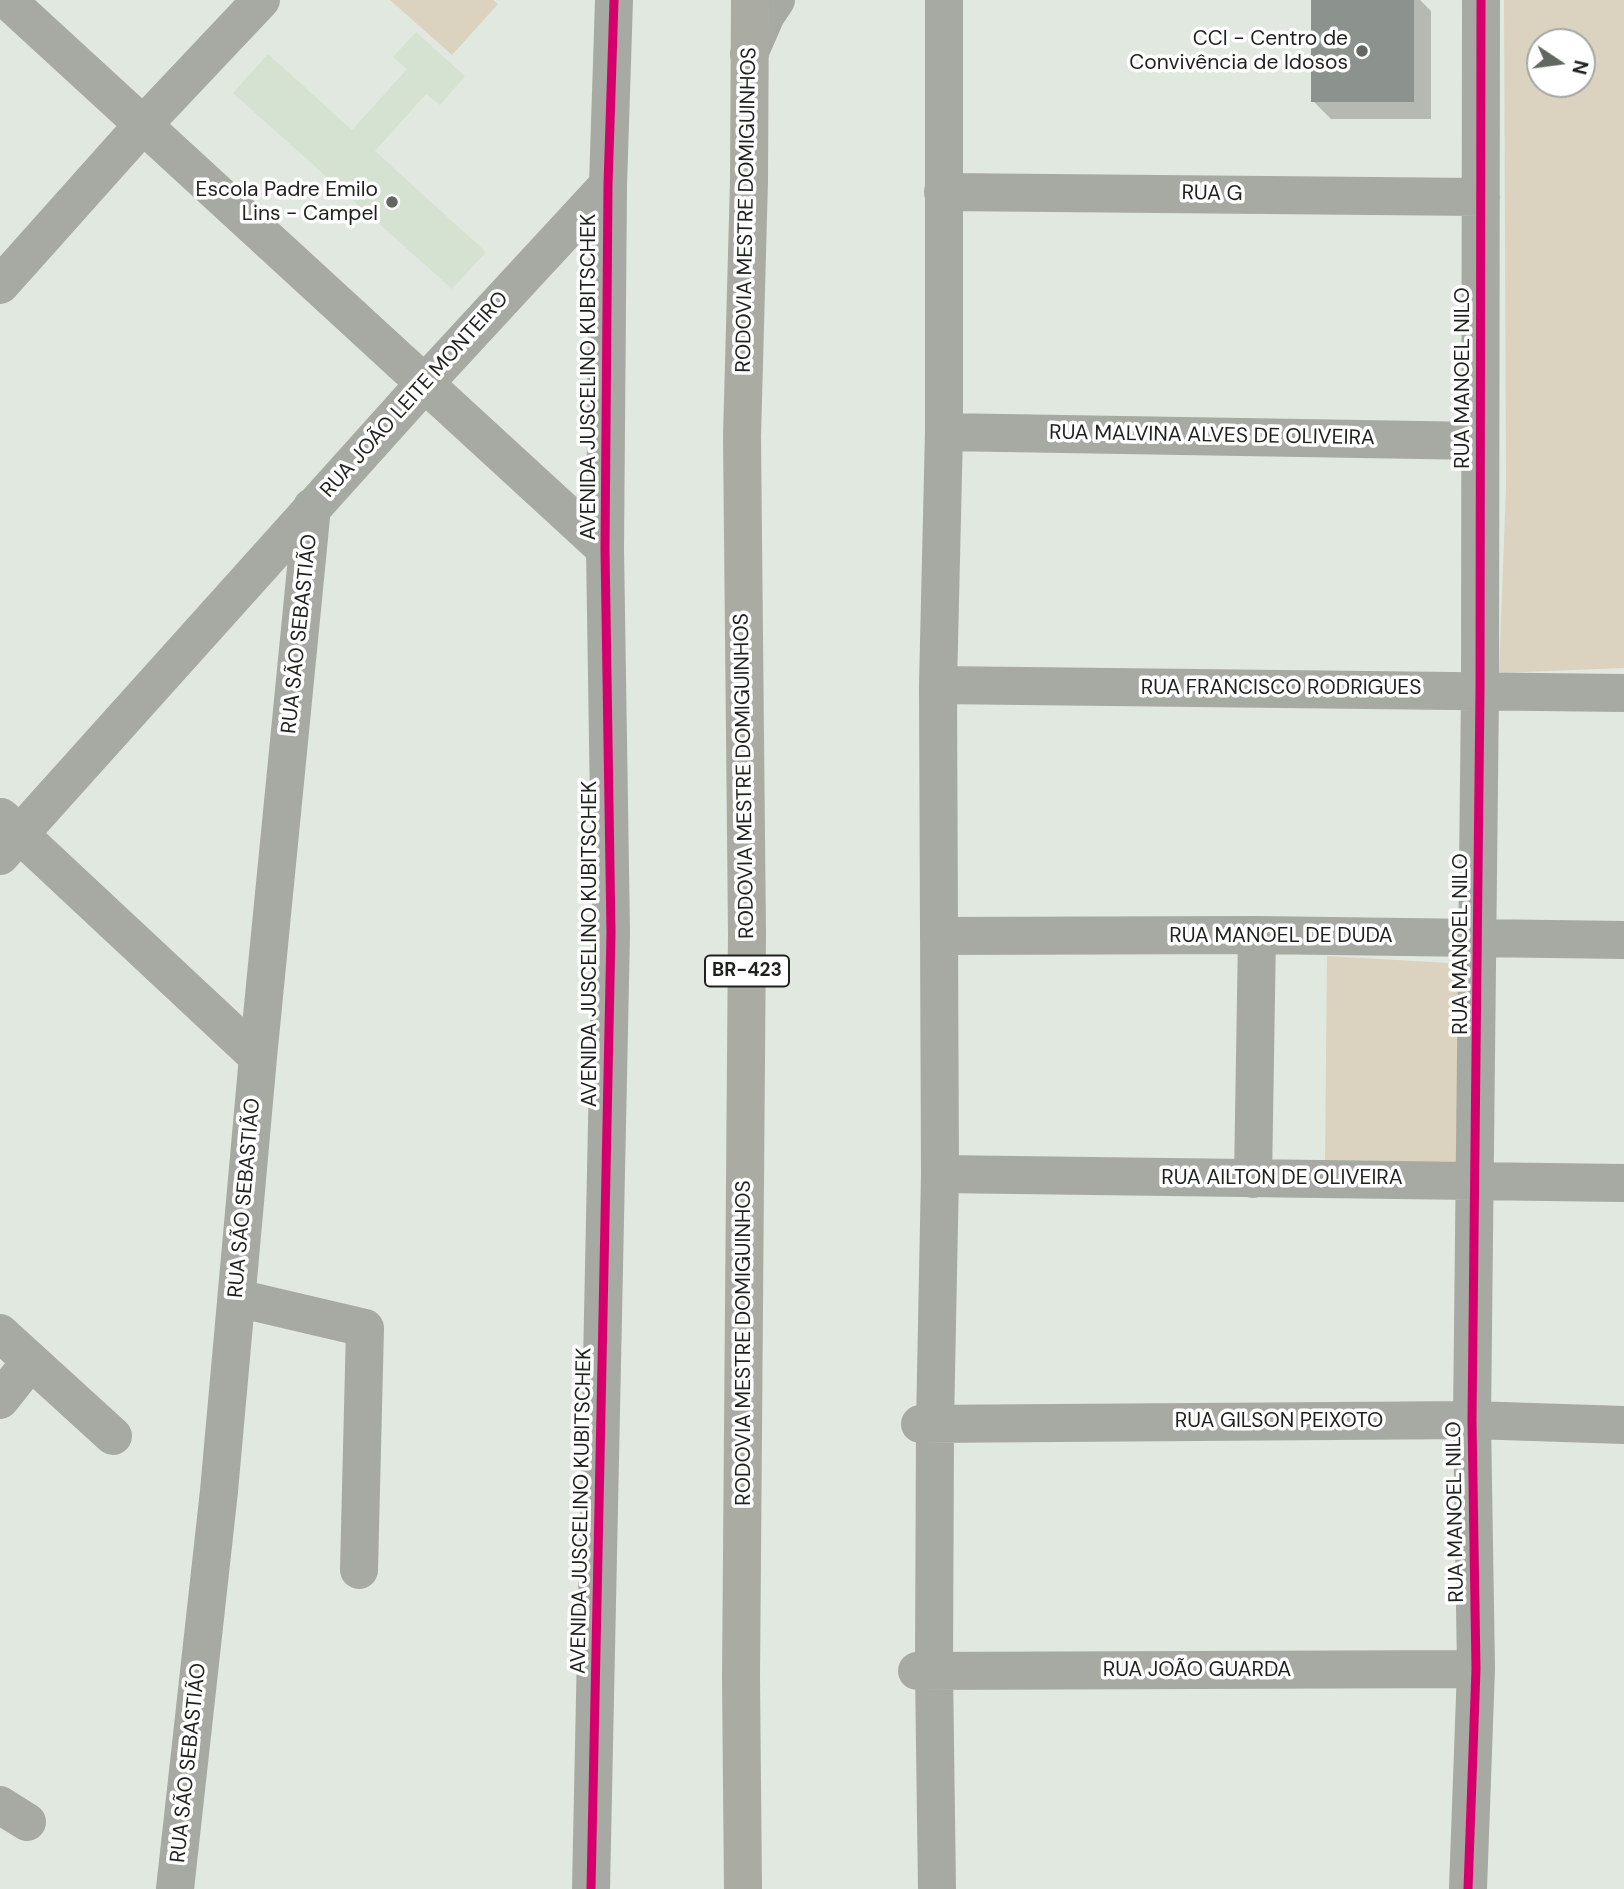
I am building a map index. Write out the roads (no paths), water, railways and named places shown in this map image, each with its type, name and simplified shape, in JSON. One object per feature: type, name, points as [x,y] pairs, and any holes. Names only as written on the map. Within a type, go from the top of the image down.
[{"type":"main road","name":"RODOVIA MESTRE DOMIGUINHOS","points":[[743,1889],[741,1678],[747,934],[742,436],[749,181],[750,0]]},
{"type":"street","points":[[7,0],[605,549]]},
{"type":"street","points":[[0,285],[142,125],[261,0]]},
{"type":"street","name":"AVENIDA JUSCELINO KUBITSCHEK","points":[[592,1889],[611,933],[605,549],[608,185],[614,0]]},
{"type":"street","points":[[749,54],[766,15],[776,0]]},
{"type":"street","points":[[937,1889],[926,1671],[927,1424],[940,1174],[937,685],[944,432],[944,0]]},
{"type":"street","name":"RUA MANOEL NILO","points":[[1468,1889],[1476,1669],[1472,1420],[1480,690],[1481,0]]},
{"type":"street","name":"RUA JOÃO LEITE MONTEIRO","points":[[6,835],[312,508],[608,185]]},
{"type":"street","name":"RUA G","points":[[943,192],[1480,197]]},
{"type":"street","name":"RUA MALVINA ALVES DE OLIVEIRA","points":[[944,432],[1480,441]]},
{"type":"street","name":"RUA SÃO SEBASTIÃO","points":[[175,1889],[218,1505],[258,1057],[312,508]]},
{"type":"street","name":"RUA FRANCISCO RODRIGUES","points":[[937,685],[1624,693]]},
{"type":"street","points":[[6,835],[258,1057]]},
{"type":"street","points":[[1253,1179],[1257,935]]},
{"type":"street","name":"RUA MANOEL DE DUDA","points":[[939,936],[1257,935],[1624,940]]},
{"type":"street","name":"RUA AILTON DE OLIVEIRA","points":[[940,1174],[1624,1184]]},
{"type":"street","points":[[236,1298],[365,1328],[359,1570]]},
{"type":"street","points":[[0,1333],[113,1436]]},
{"type":"street","points":[[0,1400],[32,1361]]},
{"type":"street","name":"RUA GILSON PEIXOTO","points":[[927,1424],[1472,1420],[1624,1425]]},
{"type":"street","name":"RUA JOÃO GUARDA","points":[[926,1671],[1476,1669]]},
{"type":"place","name":"CCI - Centro de Convivência de Idosos","points":[[1362,51]]},
{"type":"place","name":"Escola Padre Emilo Lins - Campel","points":[[392,202]]}]
